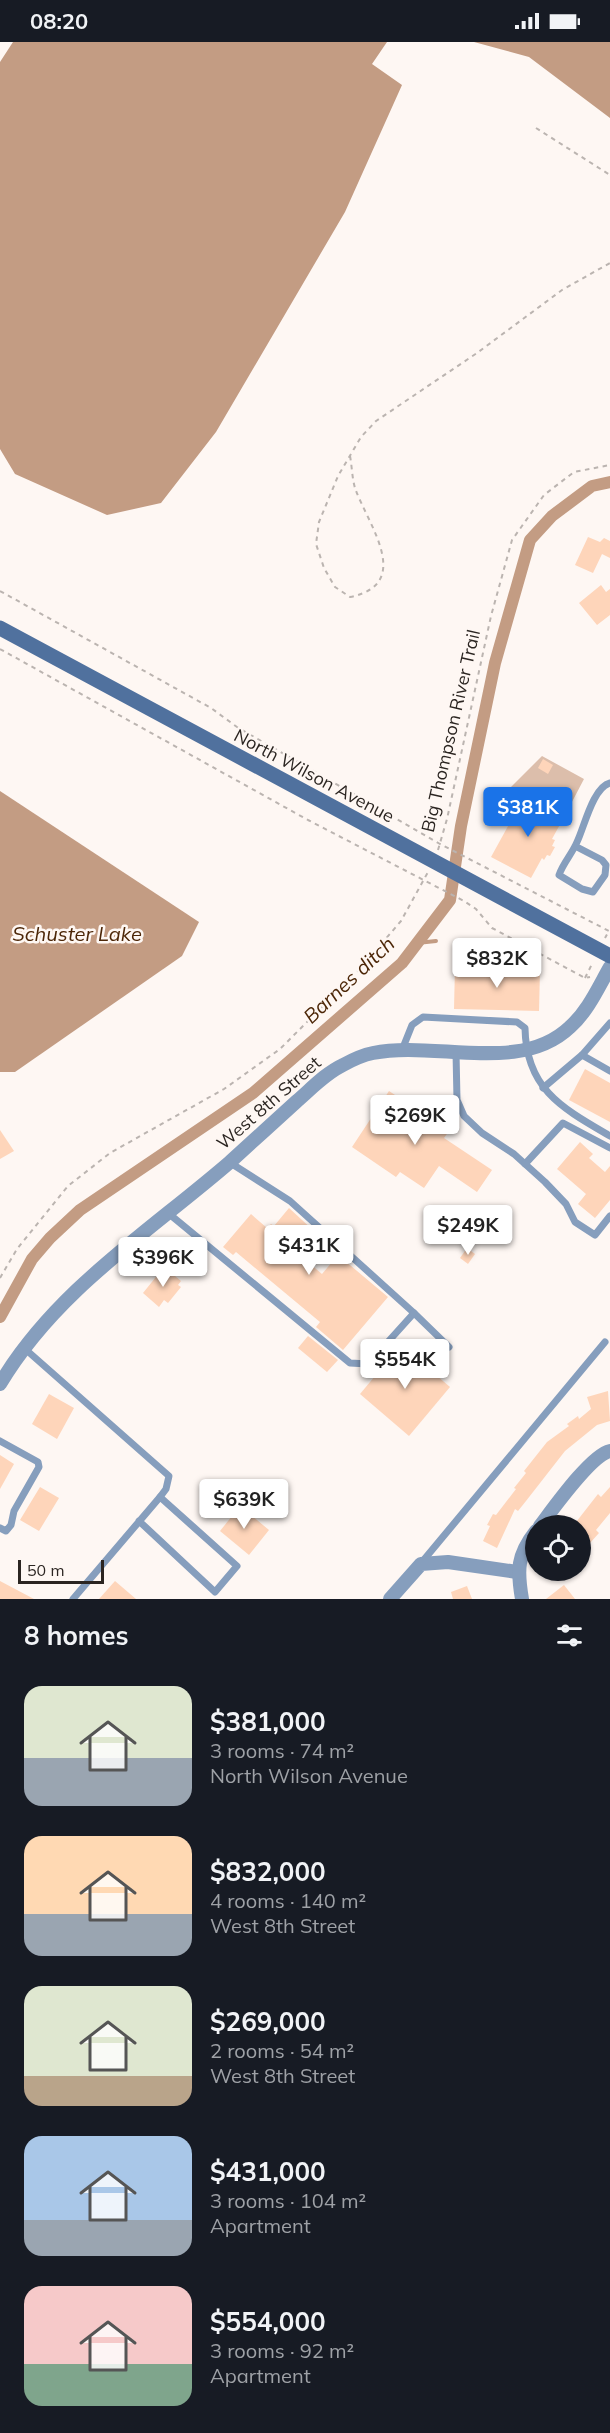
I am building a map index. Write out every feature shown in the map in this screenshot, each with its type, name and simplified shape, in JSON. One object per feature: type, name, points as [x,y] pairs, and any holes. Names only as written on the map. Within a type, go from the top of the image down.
[{"type":"main road","name":"North Wilson Avenue","points":[[0,628],[610,956]]},
{"type":"street","name":"West 8th Street","points":[[0,1384],[23,1347],[64,1300],[229,1162],[319,1082],[341,1066],[374,1052],[402,1050],[502,1052],[548,1044],[570,1028],[582,1015],[607,973]]},
{"type":"street","points":[[549,1515],[590,1464],[605,1452],[610,1451]]},
{"type":"street","points":[[522,1599],[517,1572],[525,1548]]},
{"type":"street","points":[[390,1599],[421,1564],[448,1562],[517,1572]]},
{"type":"lane","points":[[575,846],[602,860],[606,865],[605,875],[592,892],[582,889],[560,875],[597,795],[602,787],[610,783]]},
{"type":"lane","points":[[402,1050],[412,1025],[423,1017],[517,1022],[525,1028],[525,1049],[536,1078],[543,1088],[555,1102],[610,1136]]},
{"type":"lane","points":[[543,1088],[582,1055],[610,1023]]},
{"type":"lane","points":[[456,1052],[457,1100],[464,1116],[482,1133],[525,1164],[566,1204],[575,1222],[594,1235],[610,1216]]},
{"type":"lane","points":[[582,1055],[610,1071]]},
{"type":"lane","points":[[525,1164],[563,1123],[610,1148]]},
{"type":"lane","points":[[229,1162],[290,1201],[449,1347]]},
{"type":"lane","points":[[168,1213],[350,1363],[368,1364],[414,1313]]},
{"type":"lane","points":[[421,1564],[605,1342]]},
{"type":"lane","points":[[23,1347],[169,1476],[166,1489],[160,1497],[73,1599]]},
{"type":"lane","points":[[0,1441],[38,1461],[39,1467],[14,1510],[11,1525],[6,1531],[0,1528]]},
{"type":"lane","points":[[139,1521],[215,1592],[237,1566],[160,1497]]},
{"type":"path","points":[[536,128],[610,175]]},
{"type":"path","points":[[350,456],[354,485],[380,541],[384,564],[379,583],[365,594],[350,597],[335,588],[324,568],[316,544],[319,522],[350,456],[362,437],[376,421],[477,353],[562,291],[610,263]]},
{"type":"path","name":"Big Thompson River Trail","points":[[0,591],[211,708],[237,727],[440,844],[493,606],[512,540],[544,495],[574,472],[610,465]]},
{"type":"path","points":[[0,649],[308,820],[464,902],[476,909],[492,927],[585,978],[607,973]]},
{"type":"path","points":[[440,844],[480,865]]},
{"type":"path","points":[[0,1278],[17,1249],[68,1186],[110,1153],[224,1089],[280,1049],[359,970],[401,921],[434,863]]},
{"type":"shaded area","points":[[542,756],[584,779],[563,819],[524,797],[514,814],[500,808],[504,794]]},
{"type":"water","points":[[13,42],[387,42],[372,64],[402,85],[345,212],[216,432],[161,503],[107,515],[15,474],[0,449],[0,62]]},
{"type":"water","points":[[474,42],[610,42],[610,118],[529,57]]},
{"type":"water","name":"Schuster Lake","points":[[0,791],[199,922],[182,956],[15,1072],[0,1072]]},
{"type":"building","points":[[588,537],[600,542],[604,538],[610,541],[610,558],[602,554],[593,573],[575,565]]},
{"type":"building","points":[[601,585],[606,592],[610,589],[610,615],[597,625],[579,603]]},
{"type":"building","points":[[543,759],[553,765],[548,774],[538,768]]},
{"type":"building","points":[[524,797],[563,819],[552,839],[555,840],[552,846],[555,847],[550,856],[547,855],[544,860],[542,858],[531,878],[491,857]]},
{"type":"building","points":[[455,967],[540,970],[539,1011],[454,1009]]},
{"type":"building","points":[[585,1069],[610,1083],[610,1122],[569,1100]]},
{"type":"building","points":[[389,1091],[449,1131],[444,1138],[492,1170],[477,1192],[439,1166],[424,1188],[400,1172],[396,1177],[352,1147]]},
{"type":"building","points":[[0,1130],[14,1151],[0,1159]]},
{"type":"building","points":[[580,1142],[593,1154],[589,1158],[605,1172],[610,1166],[610,1200],[595,1218],[578,1204],[586,1194],[557,1169]]},
{"type":"building","points":[[289,1208],[314,1231],[296,1252],[322,1274],[338,1255],[388,1297],[343,1350],[316,1327],[320,1322],[236,1252],[233,1255],[223,1247],[251,1214],[267,1228],[271,1224],[274,1226]]},
{"type":"building","points":[[467,1248],[475,1254],[468,1264],[460,1258]]},
{"type":"building","points":[[164,1267],[181,1281],[178,1285],[181,1287],[168,1303],[164,1300],[159,1307],[143,1293]]},
{"type":"building","points":[[308,1336],[338,1360],[327,1372],[298,1348]]},
{"type":"building","points":[[401,1345],[450,1387],[409,1436],[360,1394]]},
{"type":"building","points":[[608,1391],[610,1421],[597,1425],[565,1451],[518,1511],[515,1509],[497,1548],[483,1541],[490,1526],[487,1525],[493,1514],[496,1515],[516,1489],[514,1488],[526,1473],[524,1471],[547,1442],[569,1426],[567,1424],[578,1416],[579,1419],[591,1409],[587,1397]]},
{"type":"building","points":[[49,1394],[74,1408],[57,1439],[32,1424]]},
{"type":"building","points":[[0,1455],[14,1464],[0,1489]]},
{"type":"building","points":[[40,1487],[59,1498],[39,1531],[20,1520]]},
{"type":"building","points":[[610,1487],[610,1513],[596,1530],[599,1533],[591,1542],[591,1515],[582,1515],[598,1494],[601,1497]]},
{"type":"building","points":[[240,1506],[269,1530],[249,1555],[220,1531]]},
{"type":"building","points":[[0,1581],[34,1599],[0,1599]]},
{"type":"building","points":[[115,1581],[136,1599],[99,1599]]},
{"type":"building","points":[[564,1585],[575,1599],[546,1599]]},
{"type":"building","points":[[467,1586],[472,1599],[453,1599],[451,1592]]},
{"type":"waterway","name":"Barnes ditch","points":[[0,1317],[32,1259],[50,1238],[80,1210],[253,1093],[402,963],[450,900],[461,826],[495,663],[530,540],[552,516],[592,486],[610,482]]},
{"type":"waterway","points":[[417,943],[436,941]]}]
